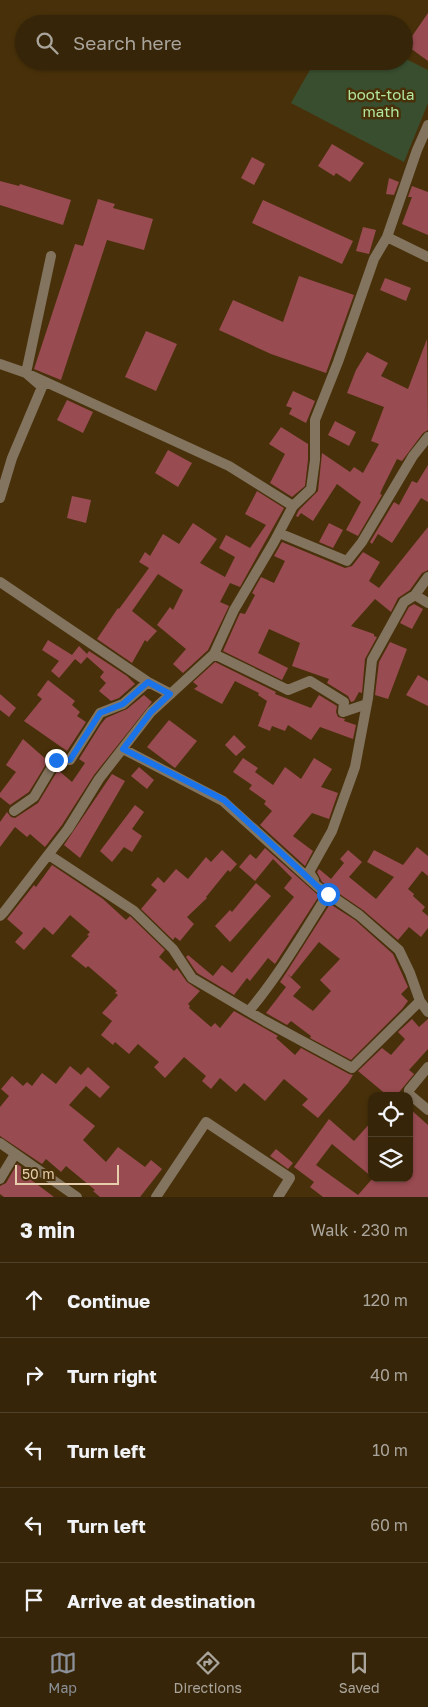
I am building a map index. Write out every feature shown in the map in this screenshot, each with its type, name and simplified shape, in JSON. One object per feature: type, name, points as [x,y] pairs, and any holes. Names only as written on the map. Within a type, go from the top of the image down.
[{"type":"street","points":[[0,916],[49,855],[68,829],[99,779],[151,712],[214,654],[234,610],[294,506],[310,489],[315,460],[315,420],[338,362],[374,260],[387,237],[417,150],[428,125]]},
{"type":"street","points":[[387,237],[428,258]]},
{"type":"street","points":[[26,373],[51,256]]},
{"type":"street","points":[[0,364],[26,373],[229,466],[294,506]]},
{"type":"street","points":[[0,498],[12,458],[42,387],[26,373]]},
{"type":"street","points":[[279,532],[347,561],[362,542],[412,456],[428,437]]},
{"type":"street","points":[[318,887],[309,872],[332,831],[355,766],[367,704],[372,660],[404,602],[415,595],[428,577]]},
{"type":"street","points":[[0,582],[148,682],[170,694]]},
{"type":"street","points":[[415,595],[428,603]]},
{"type":"street","points":[[214,654],[288,690],[310,681],[344,702],[344,712],[367,704]]},
{"type":"street","points":[[14,810],[34,797],[56,760],[70,760],[100,713],[123,704],[148,682]]},
{"type":"street","points":[[123,749],[224,800],[318,887],[359,915],[399,950],[410,972],[420,1001],[428,1012]]},
{"type":"street","points":[[49,855],[134,911],[173,949],[192,978],[352,1068],[420,1001]]},
{"type":"street","points":[[249,1011],[295,947],[328,894]]},
{"type":"street","points":[[428,1067],[409,1090],[410,1094],[428,1110]]},
{"type":"street","points":[[156,1197],[206,1122],[290,1178],[278,1197]]},
{"type":"street","points":[[0,1143],[77,1197]]},
{"type":"street","points":[[0,1179],[16,1154]]},
{"type":"green space","name":"boot-tola math","points":[[413,62],[428,70],[428,103],[404,162],[291,103],[310,70],[413,70]]},
{"type":"building","points":[[428,13],[428,61],[413,50],[413,35]]},
{"type":"building","points":[[332,144],[364,163],[350,182],[336,173],[334,176],[318,166]]},
{"type":"building","points":[[252,157],[265,164],[254,185],[241,178]]},
{"type":"building","points":[[389,178],[399,182],[394,195],[386,194]]},
{"type":"building","points":[[0,181],[19,186],[20,184],[71,200],[63,225],[0,205]]},
{"type":"building","points":[[412,186],[428,192],[428,235],[402,224],[412,197],[408,197]]},
{"type":"building","points":[[98,199],[115,204],[113,208],[153,219],[144,250],[107,240],[61,380],[34,369],[75,244],[83,246]]},
{"type":"building","points":[[263,200],[353,241],[342,264],[252,223]]},
{"type":"building","points":[[363,227],[376,230],[369,254],[356,251]]},
{"type":"building","points":[[299,276],[354,295],[326,373],[271,354],[219,330],[233,300],[283,322]]},
{"type":"building","points":[[385,278],[411,288],[406,301],[380,290]]},
{"type":"building","points":[[146,331],[177,344],[156,391],[125,377]]},
{"type":"building","points":[[427,339],[428,430],[423,433],[402,461],[397,459],[380,494],[382,495],[358,536],[346,530],[361,502],[337,484],[313,521],[301,513],[298,517],[296,516],[299,510],[318,491],[322,453],[350,472],[354,467],[363,473],[379,444],[371,441],[384,407],[347,393],[356,370],[367,352],[388,363],[381,376],[408,389]]},
{"type":"building","points":[[293,391],[315,401],[306,423],[289,414],[292,408],[286,406]]},
{"type":"building","points":[[67,400],[93,412],[83,433],[57,420]]},
{"type":"building","points":[[335,421],[356,432],[349,446],[328,435]]},
{"type":"building","points":[[281,427],[308,444],[305,486],[292,497],[270,483],[285,454],[269,444]]},
{"type":"building","points":[[168,450],[192,463],[178,487],[155,473]]},
{"type":"building","points":[[428,465],[428,502],[421,498],[392,543],[378,534],[372,544],[370,542],[394,502],[399,505],[412,481],[417,483]]},
{"type":"building","points":[[257,491],[284,508],[240,587],[230,583],[220,602],[229,606],[208,650],[183,673],[173,664],[186,649],[157,625],[170,607],[173,610],[183,590],[158,574],[132,611],[157,631],[147,642],[145,640],[132,663],[97,639],[149,568],[139,562],[145,552],[150,556],[163,534],[179,544],[193,523],[217,539],[200,563],[225,577],[235,557],[219,548],[226,535],[250,548],[266,525],[245,514]]},
{"type":"building","points":[[72,496],[91,500],[86,523],[67,518]]},
{"type":"building","points":[[329,523],[343,530],[333,548],[319,542]]},
{"type":"building","points":[[428,527],[428,570],[422,573],[410,590],[398,598],[391,612],[375,599],[351,626],[374,634],[377,637],[365,659],[362,693],[359,692],[354,701],[351,702],[348,696],[327,683],[329,679],[292,666],[300,643],[269,629],[258,653],[288,668],[282,680],[223,651],[240,613],[245,614],[255,595],[252,593],[261,577],[274,583],[285,561],[274,556],[282,542],[345,568],[352,566],[363,552],[380,562],[369,581],[379,588]]},
{"type":"building","points":[[414,604],[423,609],[412,629],[400,623],[409,607]]},
{"type":"building","points":[[48,640],[72,655],[79,646],[87,654],[89,651],[127,676],[135,684],[119,698],[111,701],[99,691],[106,683],[100,677],[104,672],[87,657],[81,664],[75,659],[59,678],[51,671],[59,661],[42,650]]},
{"type":"building","points":[[390,642],[407,649],[388,699],[375,695],[379,662]]},
{"type":"building","points":[[215,662],[276,692],[275,694],[311,708],[319,695],[337,706],[336,712],[338,717],[356,725],[353,739],[320,727],[311,740],[288,725],[285,731],[272,726],[270,731],[258,726],[267,701],[258,695],[259,693],[235,681],[222,704],[194,689],[198,686],[193,682]]},
{"type":"building","points":[[418,675],[428,681],[428,706],[406,695]]},
{"type":"building","points":[[48,680],[75,701],[72,705],[80,712],[77,716],[86,722],[67,751],[24,721],[42,699],[37,695]]},
{"type":"building","points":[[0,694],[16,708],[9,717],[0,710]]},
{"type":"building","points":[[144,695],[152,702],[94,775],[62,825],[45,847],[30,834],[27,837],[15,827],[0,847],[0,822],[7,812],[11,817],[15,818],[38,803],[58,770],[72,782],[85,763],[79,759],[101,724],[106,718],[127,709]]},
{"type":"building","points":[[169,720],[197,741],[175,768],[147,747]]},
{"type":"building","points":[[234,735],[246,747],[236,756],[225,745]]},
{"type":"building","points":[[23,739],[48,761],[29,792],[10,805],[0,797],[0,793],[16,772],[6,765]]},
{"type":"building","points":[[243,758],[258,768],[255,772],[273,785],[285,767],[301,779],[314,758],[332,769],[321,787],[338,793],[329,819],[312,813],[293,836],[313,851],[305,866],[260,825],[272,811],[264,804],[266,801],[249,789],[252,785],[233,772]]},
{"type":"building","points":[[139,767],[154,780],[147,789],[131,776]]},
{"type":"building","points":[[112,774],[125,781],[80,858],[64,845]]},
{"type":"building","points":[[135,805],[144,812],[132,829],[142,836],[132,852],[124,847],[112,862],[100,851]]},
{"type":"building","points":[[417,847],[428,856],[428,876],[422,871],[408,889],[425,907],[422,911],[428,916],[428,928],[421,937],[409,927],[398,940],[363,910],[322,882],[317,872],[319,869],[331,879],[344,863],[340,859],[348,850],[362,862],[349,877],[376,899],[394,877],[367,862],[374,850],[403,865]]},
{"type":"building","points":[[265,848],[319,896],[275,964],[268,958],[250,981],[247,978],[234,995],[197,973],[186,957],[188,955],[213,976],[222,965],[232,973],[294,897],[284,888],[292,878],[273,859],[255,881],[239,867],[250,854],[256,859]]},
{"type":"building","points":[[222,850],[237,864],[230,872],[228,870],[207,898],[187,917],[194,924],[180,941],[175,937],[173,940],[141,909],[157,890],[151,885],[158,877],[164,883],[176,869],[188,879],[206,857],[211,862]]},
{"type":"building","points":[[52,865],[103,899],[126,920],[130,916],[165,950],[159,957],[174,971],[177,968],[187,982],[200,991],[188,1004],[189,1008],[211,1027],[215,1023],[220,1028],[234,1011],[278,1036],[276,1038],[295,1055],[301,1048],[353,1075],[348,1083],[318,1118],[302,1105],[308,1099],[284,1079],[265,1101],[244,1083],[236,1092],[220,1078],[211,1089],[202,1081],[206,1076],[184,1057],[165,1078],[154,1067],[159,1062],[138,1044],[129,1054],[115,1042],[113,1045],[101,1035],[112,1021],[102,1013],[118,995],[115,993],[117,991],[88,966],[86,968],[71,956],[89,936],[87,935],[90,932],[70,915],[53,935],[44,927],[24,950],[15,942],[23,933],[7,919],[34,885],[36,887]]},
{"type":"building","points":[[256,883],[271,896],[230,942],[215,926],[230,910],[232,912]]},
{"type":"building","points":[[330,904],[355,920],[393,954],[408,987],[401,994],[408,1001],[402,1009],[351,1060],[310,1038],[311,1036],[291,1021],[287,1025],[266,1013],[286,987],[280,982]],"holes":[[[319,942],[340,959],[320,980],[331,991],[313,1011],[293,996],[301,987],[286,973],[291,977]]]},
{"type":"building","points":[[412,1019],[419,1027],[428,1019],[428,1049],[409,1070],[414,1074],[399,1092],[383,1092],[358,1071],[382,1048],[391,1055],[405,1039],[398,1032]]},
{"type":"building","points":[[70,1066],[81,1075],[88,1067],[110,1087],[100,1098],[86,1086],[69,1105],[95,1126],[83,1140],[106,1162],[118,1147],[145,1167],[151,1160],[162,1169],[140,1197],[100,1197],[93,1191],[95,1190],[66,1166],[61,1172],[46,1159],[42,1164],[0,1136],[0,1107],[9,1096],[1,1089],[12,1076],[23,1086],[27,1082],[32,1086],[42,1073],[56,1084]]},
{"type":"building","points":[[413,1112],[428,1125],[428,1197],[323,1197],[310,1187],[314,1182],[294,1167],[329,1119],[354,1141],[368,1125],[368,1174],[332,1144],[316,1165],[358,1195],[369,1182],[413,1182]]},
{"type":"building","points":[[276,1149],[293,1163],[288,1169],[270,1156]]},
{"type":"building","points":[[17,1164],[34,1175],[30,1179],[54,1197],[4,1197],[0,1194],[0,1186],[6,1183]]},
{"type":"route","points":[[56,760],[70,760],[100,713],[123,704],[148,682],[170,694],[151,712],[123,749],[224,800],[318,887],[328,894]]}]
